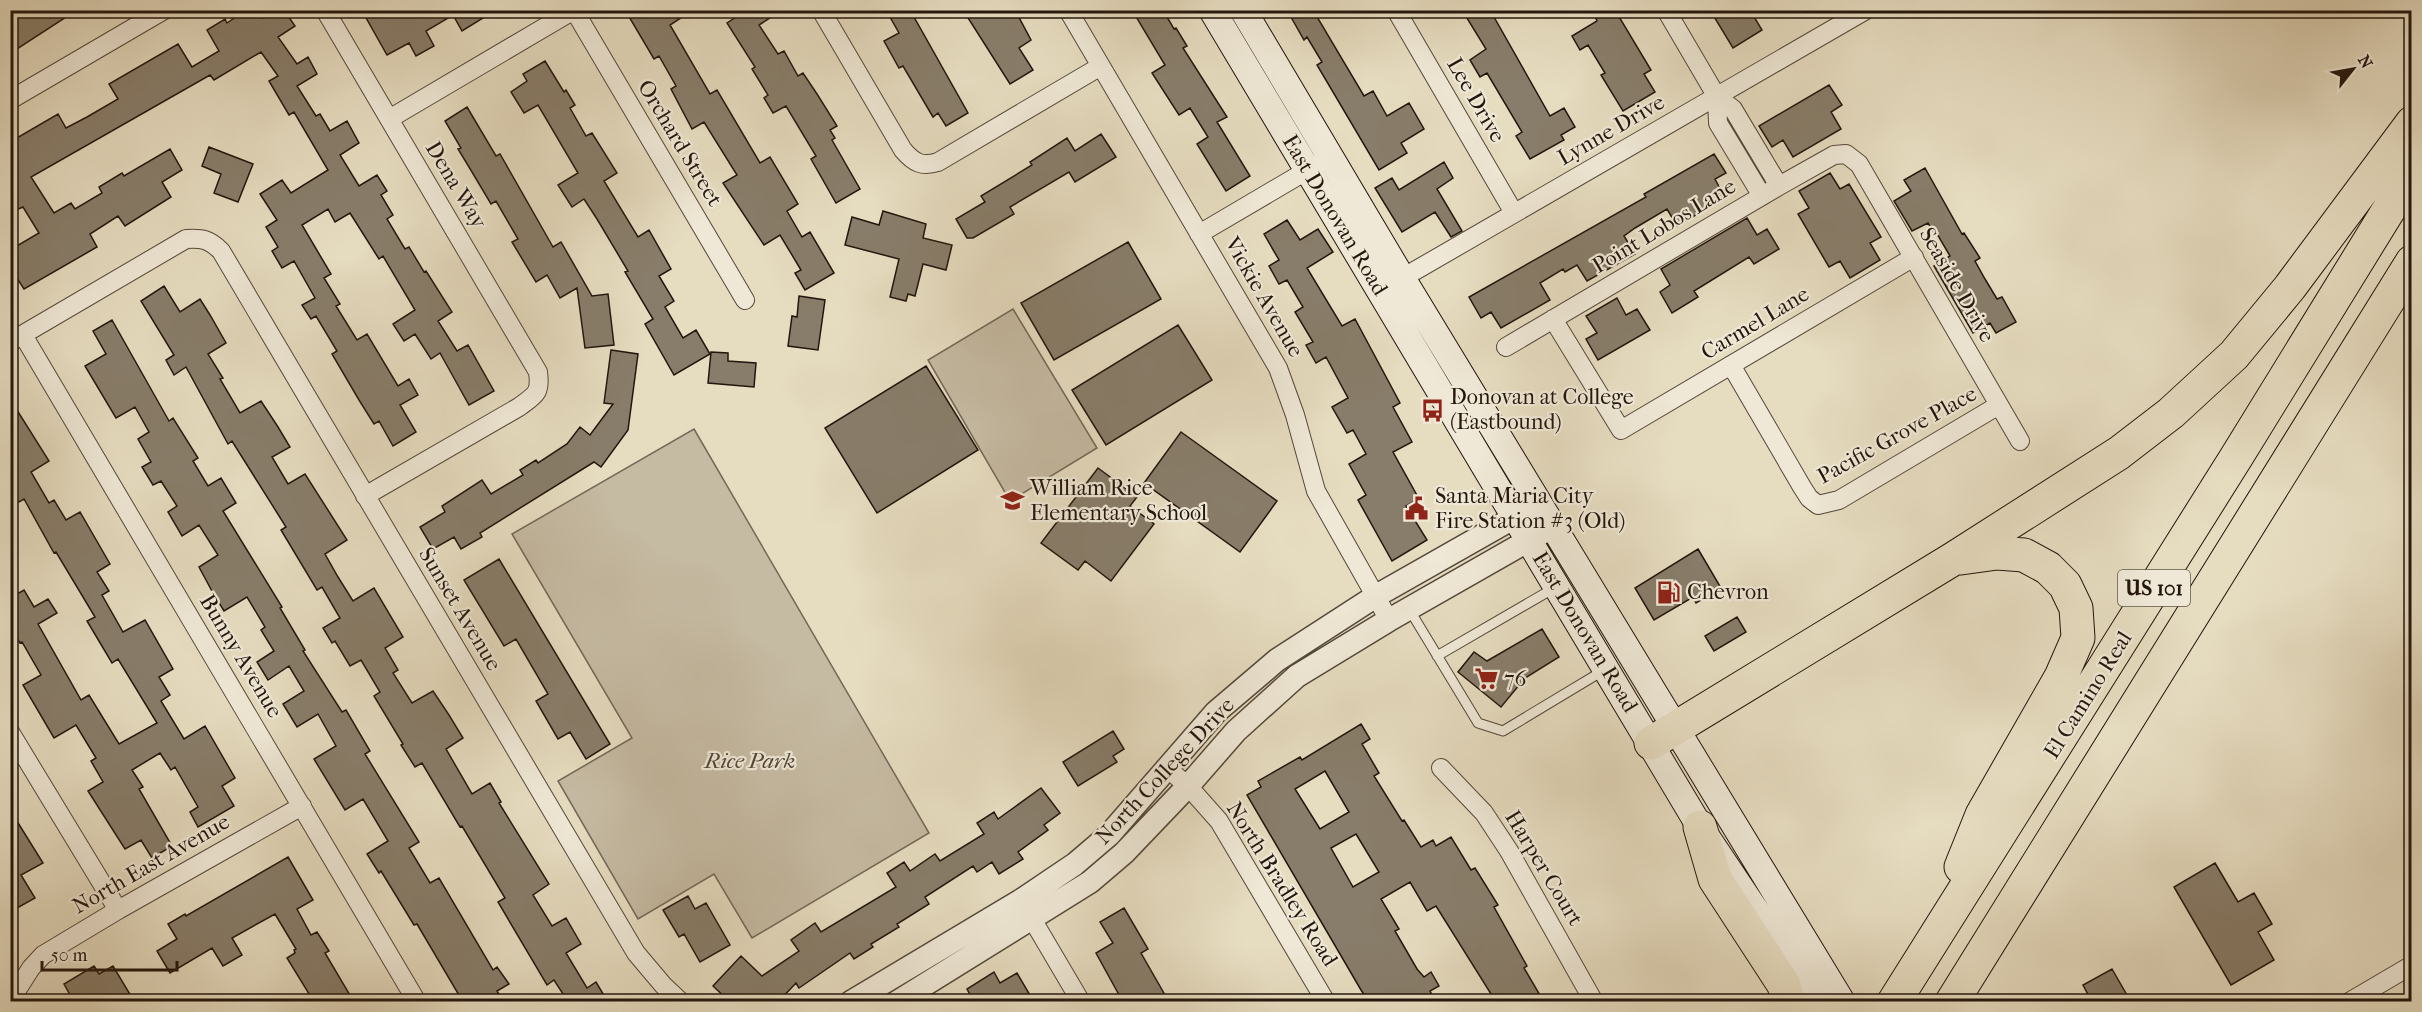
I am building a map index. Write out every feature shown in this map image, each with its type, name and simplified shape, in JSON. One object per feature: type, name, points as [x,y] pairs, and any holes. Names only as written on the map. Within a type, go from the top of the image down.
[{"type":"highway","points":[[1664,735],[1953,559],[2119,453],[2171,413],[2234,354],[2290,287],[2412,123]]},
{"type":"highway","name":"El Camino Real","points":[[1894,1002],[2212,496],[2412,172]]},
{"type":"highway","name":"El Camino Real","points":[[1952,1002],[2412,262]]},
{"type":"highway","points":[[1934,937],[1982,815],[2061,677],[2078,638],[2076,608],[2065,585],[2048,567],[2024,555],[1997,553],[1953,559]]},
{"type":"highway","points":[[1700,827],[1715,879],[1784,985],[1788,1002]]},
{"type":"main road","name":"East Donovan Road","points":[[1212,10],[1607,669],[1664,735],[1700,827],[1831,997]]},
{"type":"main road","name":"East Donovan Road","points":[[1243,10],[1402,278],[1554,526],[1664,735],[1831,997]]},
{"type":"street","points":[[10,100],[164,10]]},
{"type":"street","name":"Dena Way","points":[[325,10],[538,372],[540,386],[537,393],[519,407],[365,496]]},
{"type":"street","points":[[389,119],[574,10]]},
{"type":"street","name":"Orchard Street","points":[[574,10],[745,300]]},
{"type":"street","points":[[821,10],[903,150],[913,162],[927,165],[938,162],[1101,66]]},
{"type":"street","name":"Vickie Avenue","points":[[1068,10],[1278,368],[1293,406],[1316,491],[1389,620]]},
{"type":"street","name":"Lee Drive","points":[[1396,10],[1514,213]]},
{"type":"street","points":[[1666,10],[1717,97],[1733,109],[1779,186]]},
{"type":"street","name":"Lynne Drive","points":[[1380,291],[1866,10]]},
{"type":"street","points":[[1717,97],[1719,123],[1762,196]]},
{"type":"street","name":"Point Lobos Lane","points":[[1506,347],[1834,155],[1840,153],[1849,156]]},
{"type":"street","name":"Seaside Drive","points":[[1849,156],[1859,164],[2020,441]]},
{"type":"street","points":[[1199,234],[1330,157]]},
{"type":"street","name":"Sunset Avenue","points":[[17,338],[186,239],[203,238],[211,241],[221,251],[636,953],[681,1002]]},
{"type":"street","name":"Carmel Lane","points":[[1553,319],[1621,430],[1914,257]]},
{"type":"street","name":"Bunny Avenue","points":[[17,338],[302,806],[417,1002]]},
{"type":"street","name":"Pacific Grove Place","points":[[1731,365],[1802,487],[1809,498],[1818,505],[1839,500],[1999,405]]},
{"type":"street","name":"North College Drive","points":[[897,1002],[1026,910],[1109,836],[1216,712],[1277,660],[1376,596],[1540,503]]},
{"type":"street","name":"North College Drive","points":[[851,1002],[1026,910],[1090,882],[1124,853],[1188,786],[1236,730],[1297,676],[1389,620],[1554,526]]},
{"type":"street","points":[[10,732],[118,910]]},
{"type":"street","name":"Harper Court","points":[[1441,768],[1484,813],[1509,851],[1594,1002]]},
{"type":"street","name":"North Bradley Road","points":[[1168,769],[1188,786],[1219,821],[1326,1002]]},
{"type":"street","name":"North East Avenue","points":[[10,1001],[31,968],[44,955],[118,910],[302,806]]},
{"type":"street","points":[[1026,910],[1081,1002]]},
{"type":"street","points":[[2349,1002],[2412,965]]},
{"type":"lane","points":[[1437,656],[1558,586]]},
{"type":"lane","points":[[1409,609],[1478,723],[1503,731],[1607,669]]},
{"type":"green space","points":[[1013,309],[1097,448],[1010,501],[928,360]]},
{"type":"green space","name":"Rice Park","points":[[694,429],[929,833],[752,938],[714,874],[638,919],[558,781],[632,738],[512,534]]},
{"type":"building","points":[[10,10],[77,10],[17,49],[10,38]]},
{"type":"building","points":[[246,10],[258,10],[263,18],[274,10],[284,10],[295,26],[278,37],[297,64],[308,57],[317,74],[297,86],[316,116],[320,114],[330,131],[347,121],[359,143],[340,155],[359,186],[377,175],[387,191],[381,195],[393,215],[387,219],[405,249],[409,247],[452,312],[438,321],[457,351],[468,345],[494,391],[469,405],[440,353],[431,359],[415,334],[404,341],[393,324],[415,310],[383,256],[379,259],[350,213],[335,222],[328,209],[302,225],[331,274],[324,278],[340,304],[336,306],[357,340],[367,334],[398,386],[409,379],[418,395],[400,405],[416,432],[393,446],[379,421],[374,424],[359,400],[332,354],[337,351],[316,316],[311,319],[302,305],[315,298],[294,261],[282,268],[272,251],[278,247],[266,227],[277,220],[260,194],[282,180],[291,193],[328,170],[294,112],[289,115],[269,81],[278,76],[261,52],[214,80],[210,75],[31,177],[54,213],[71,203],[75,209],[102,193],[99,187],[122,173],[124,176],[170,149],[182,170],[162,182],[171,197],[125,226],[118,216],[90,234],[97,247],[24,289],[15,275],[10,278],[10,250],[39,233],[23,207],[16,210],[10,200],[10,142],[58,114],[66,128],[118,99],[109,84],[178,44],[192,67],[219,51],[207,30],[225,19],[227,23]]},
{"type":"building","points":[[375,10],[496,10],[462,31],[453,15],[426,31],[434,46],[416,56],[409,43],[387,55],[365,16]]},
{"type":"building","points":[[625,10],[693,10],[670,25],[710,94],[717,90],[760,163],[770,157],[798,204],[787,211],[802,237],[810,232],[834,273],[805,290],[795,273],[801,270],[780,235],[764,245],[723,183],[737,175],[704,122],[692,129],[671,89],[676,86],[659,56],[654,59]]},
{"type":"building","points":[[732,10],[782,10],[759,25],[778,54],[784,51],[798,76],[803,73],[837,126],[830,130],[835,138],[832,140],[860,189],[836,203],[811,159],[816,156],[786,106],[773,113],[764,98],[768,95],[752,69],[755,67],[727,23],[736,17]]},
{"type":"building","points":[[886,10],[910,10],[968,113],[946,126],[938,113],[933,117],[903,66],[899,68],[884,41],[899,33]]},
{"type":"building","points":[[963,10],[1015,10],[1031,40],[1019,48],[1033,70],[1010,84]]},
{"type":"building","points":[[1132,10],[1163,10],[1187,46],[1183,48],[1227,117],[1217,122],[1250,176],[1226,191],[1197,144],[1208,137],[1190,108],[1179,115],[1152,73],[1165,65]]},
{"type":"building","points":[[1287,10],[1313,10],[1364,96],[1373,91],[1387,116],[1409,103],[1424,129],[1401,143],[1407,153],[1379,170],[1317,65],[1322,62],[1307,37],[1304,40]]},
{"type":"building","points":[[1462,10],[1490,10],[1550,116],[1564,108],[1575,127],[1561,135],[1564,140],[1530,159],[1516,136],[1522,132],[1487,73],[1480,77],[1470,60],[1486,49]]},
{"type":"building","points":[[1604,10],[1615,10],[1651,70],[1644,74],[1655,92],[1623,111],[1601,75],[1605,73],[1588,45],[1580,50],[1572,36],[1597,21],[1595,16]]},
{"type":"building","points":[[1710,10],[1730,10],[1734,17],[1744,10],[1750,10],[1762,30],[1733,48]]},
{"type":"building","points":[[545,61],[575,105],[570,108],[586,136],[592,133],[617,173],[604,181],[638,237],[649,230],[671,269],[659,276],[674,301],[665,307],[683,338],[696,330],[710,354],[674,375],[645,324],[653,319],[597,219],[584,199],[572,207],[558,185],[578,173],[538,105],[524,113],[511,92],[527,81],[523,74]]},
{"type":"building","points":[[1829,85],[1842,105],[1831,112],[1841,129],[1793,157],[1783,140],[1772,147],[1759,126]]},
{"type":"building","points":[[467,107],[496,156],[500,154],[553,247],[561,242],[592,296],[608,294],[614,345],[585,348],[577,288],[560,298],[547,275],[536,282],[512,242],[518,239],[496,201],[491,204],[458,149],[461,148],[445,121]]},
{"type":"building","points":[[1101,134],[1116,157],[1075,182],[1069,172],[1010,207],[1014,214],[973,238],[967,238],[956,219],[985,202],[981,196],[1032,165],[1030,162],[1067,138],[1075,151]]},
{"type":"building","points":[[209,147],[253,164],[238,202],[214,193],[221,174],[202,166]]},
{"type":"building","points":[[1714,154],[1726,173],[1715,179],[1725,198],[1677,226],[1667,209],[1635,228],[1624,236],[1635,254],[1587,281],[1577,265],[1565,272],[1563,269],[1540,283],[1550,300],[1501,328],[1491,312],[1481,318],[1469,297],[1646,197],[1644,194]]},
{"type":"building","points":[[1444,162],[1453,178],[1437,189],[1462,231],[1451,237],[1435,212],[1402,232],[1375,188],[1392,178],[1399,190]]},
{"type":"building","points":[[1925,168],[1962,234],[1964,233],[1980,258],[1975,261],[1985,279],[1997,299],[2002,297],[2016,322],[1996,333],[1990,323],[1973,333],[1934,266],[1950,256],[1936,232],[1934,233],[1928,223],[1912,231],[1894,201],[1911,191],[1904,180]]},
{"type":"building","points":[[1830,173],[1840,189],[1849,184],[1881,237],[1870,243],[1880,260],[1850,278],[1840,261],[1829,267],[1798,214],[1809,208],[1799,191]]},
{"type":"building","points":[[883,211],[926,224],[923,238],[952,245],[946,270],[923,264],[915,296],[908,294],[906,301],[890,297],[899,259],[845,245],[852,217],[879,225]]},
{"type":"building","points":[[1747,218],[1757,235],[1767,229],[1779,249],[1754,264],[1749,257],[1694,291],[1698,297],[1672,313],[1660,292],[1670,285],[1661,269]]},
{"type":"building","points":[[1287,220],[1300,240],[1318,229],[1333,252],[1307,268],[1342,326],[1355,319],[1400,403],[1393,407],[1412,442],[1393,452],[1419,499],[1406,506],[1427,540],[1392,561],[1358,500],[1366,495],[1349,464],[1366,454],[1353,430],[1347,433],[1332,407],[1348,398],[1326,357],[1316,363],[1306,345],[1313,342],[1295,312],[1303,307],[1287,280],[1279,284],[1269,266],[1279,260],[1264,234]]},
{"type":"building","points":[[1128,242],[1161,299],[1054,360],[1021,303]]},
{"type":"building","points":[[164,286],[180,312],[200,299],[210,315],[226,343],[208,354],[223,378],[220,379],[240,413],[261,401],[278,427],[290,447],[272,457],[288,484],[305,474],[347,540],[325,554],[338,577],[353,601],[374,588],[403,637],[385,648],[398,670],[393,673],[412,703],[433,691],[449,715],[463,738],[446,749],[472,794],[490,783],[501,802],[499,803],[549,884],[533,895],[552,926],[566,918],[581,944],[566,953],[587,988],[596,982],[608,1002],[564,1002],[567,1000],[554,980],[547,985],[498,902],[505,898],[462,826],[460,827],[422,763],[415,767],[401,745],[403,744],[374,696],[380,692],[361,660],[350,666],[335,641],[332,643],[323,628],[340,618],[322,587],[317,590],[281,530],[286,527],[232,441],[228,444],[186,367],[174,375],[166,360],[174,355],[141,301]]},
{"type":"building","points":[[799,296],[825,300],[818,350],[788,346],[792,316],[797,317]]},
{"type":"building","points":[[1617,298],[1626,315],[1637,309],[1650,330],[1598,360],[1586,339],[1597,333],[1586,316]]},
{"type":"building","points":[[112,320],[169,421],[173,418],[198,458],[193,461],[208,486],[221,478],[236,503],[223,511],[282,607],[280,608],[305,650],[303,651],[342,712],[346,710],[370,751],[365,754],[419,842],[409,848],[430,883],[439,878],[493,970],[497,967],[509,984],[497,991],[504,1002],[463,1002],[417,924],[414,925],[381,871],[379,873],[367,854],[388,841],[363,799],[345,810],[314,759],[336,746],[318,714],[297,727],[283,704],[304,691],[289,666],[268,680],[257,662],[274,651],[261,630],[265,627],[247,597],[224,611],[213,593],[199,567],[218,555],[199,525],[182,536],[168,512],[177,506],[161,481],[153,485],[142,467],[151,462],[138,439],[149,432],[135,407],[116,418],[85,366],[106,354],[93,331]]},
{"type":"building","points":[[1178,325],[1212,380],[1106,445],[1072,390]]},
{"type":"building","points":[[611,350],[638,354],[628,430],[601,467],[594,462],[480,533],[482,537],[461,549],[454,537],[433,549],[420,527],[445,512],[442,506],[482,480],[491,494],[523,475],[520,470],[536,460],[538,463],[567,444],[580,427],[590,435],[613,404],[604,403]]},
{"type":"building","points":[[711,352],[728,353],[728,361],[756,363],[754,387],[708,383]]},
{"type":"building","points":[[926,366],[978,450],[877,513],[825,428]]},
{"type":"building","points":[[10,399],[49,461],[31,472],[49,503],[54,500],[66,520],[80,512],[110,564],[97,572],[109,591],[102,595],[123,632],[145,620],[173,669],[159,677],[170,695],[161,701],[184,739],[205,726],[235,778],[222,786],[234,806],[198,827],[190,812],[198,807],[175,767],[171,770],[160,753],[132,770],[143,787],[139,789],[172,846],[152,858],[141,840],[125,849],[88,791],[103,782],[91,761],[96,758],[76,725],[54,738],[23,685],[41,675],[22,642],[20,643],[10,627],[10,598],[24,590],[34,607],[48,599],[57,613],[38,624],[81,700],[89,695],[119,744],[157,723],[118,659],[112,663],[87,621],[95,617],[56,552],[54,553],[24,499],[10,507]]},
{"type":"building","points":[[1181,432],[1277,501],[1240,552],[1144,483]]},
{"type":"building","points":[[1098,468],[1137,497],[1130,506],[1154,524],[1111,581],[1085,561],[1078,570],[1041,543]]},
{"type":"building","points":[[1698,549],[1721,588],[1696,603],[1693,597],[1654,620],[1635,588]]},
{"type":"building","points":[[499,559],[610,744],[586,759],[570,732],[558,739],[536,701],[548,694],[516,639],[504,646],[464,580]]},
{"type":"building","points":[[1737,617],[1746,632],[1714,651],[1705,636]]},
{"type":"building","points":[[1542,629],[1559,657],[1525,678],[1501,707],[1458,672],[1474,652],[1487,661]]},
{"type":"building","points":[[1361,724],[1370,739],[1362,744],[1379,773],[1374,776],[1402,821],[1404,820],[1421,847],[1433,840],[1436,846],[1451,837],[1471,870],[1475,868],[1498,905],[1494,907],[1527,966],[1524,968],[1544,1002],[1496,1002],[1436,906],[1427,911],[1410,882],[1381,899],[1399,929],[1395,931],[1417,969],[1424,977],[1431,972],[1439,986],[1430,991],[1436,1002],[1369,1002],[1247,795],[1261,787],[1258,781],[1300,757],[1302,760]],"holes":[[[1325,771],[1349,812],[1320,829],[1295,789]],[[1356,834],[1379,872],[1353,887],[1331,848]]]},
{"type":"building","points":[[1113,731],[1124,749],[1113,756],[1117,762],[1078,786],[1063,762]]},
{"type":"building","points":[[1041,788],[1060,813],[1044,825],[1048,830],[1018,852],[1023,859],[999,874],[992,862],[977,872],[973,866],[925,897],[929,904],[897,924],[899,927],[871,944],[873,947],[854,959],[850,953],[799,988],[796,983],[778,1002],[730,1002],[713,986],[741,956],[762,976],[799,951],[791,940],[815,923],[821,932],[896,887],[887,873],[904,862],[910,871],[935,854],[940,861],[984,834],[977,823],[994,812],[998,819]]},
{"type":"building","points":[[10,810],[43,863],[21,875],[35,898],[10,912]]},
{"type":"building","points":[[288,857],[313,900],[297,909],[311,935],[317,932],[329,951],[325,953],[354,1002],[314,1002],[287,958],[295,953],[296,949],[275,914],[232,938],[242,955],[223,966],[212,948],[170,973],[157,951],[177,939],[168,924]]},
{"type":"building","points":[[2215,863],[2238,902],[2254,893],[2272,924],[2258,932],[2274,960],[2231,985],[2174,887]]},
{"type":"building","points":[[688,896],[695,909],[706,903],[730,945],[700,962],[684,934],[679,937],[663,910]]},
{"type":"building","points":[[1124,908],[1148,949],[1141,953],[1169,1002],[1123,1002],[1096,953],[1113,943],[1100,922]]},
{"type":"building","points":[[94,966],[99,974],[113,966],[131,996],[122,1002],[74,1002],[64,984]]},
{"type":"building","points":[[2112,969],[2131,1002],[2092,1002],[2083,985]]},
{"type":"building","points":[[994,972],[1000,983],[1017,973],[1034,1002],[974,1002],[967,989]]},
{"type":"place","name":"Donovan at College (Eastbound)","points":[[1432,410]]},
{"type":"place","name":"William Rice Elementary School","points":[[1012,501]]},
{"type":"place","name":"Santa Maria City Fire Station #3 (Old)","points":[[1417,509]]},
{"type":"place","name":"Chevron","points":[[1669,592]]},
{"type":"place","name":"76","points":[[1486,679]]}]
